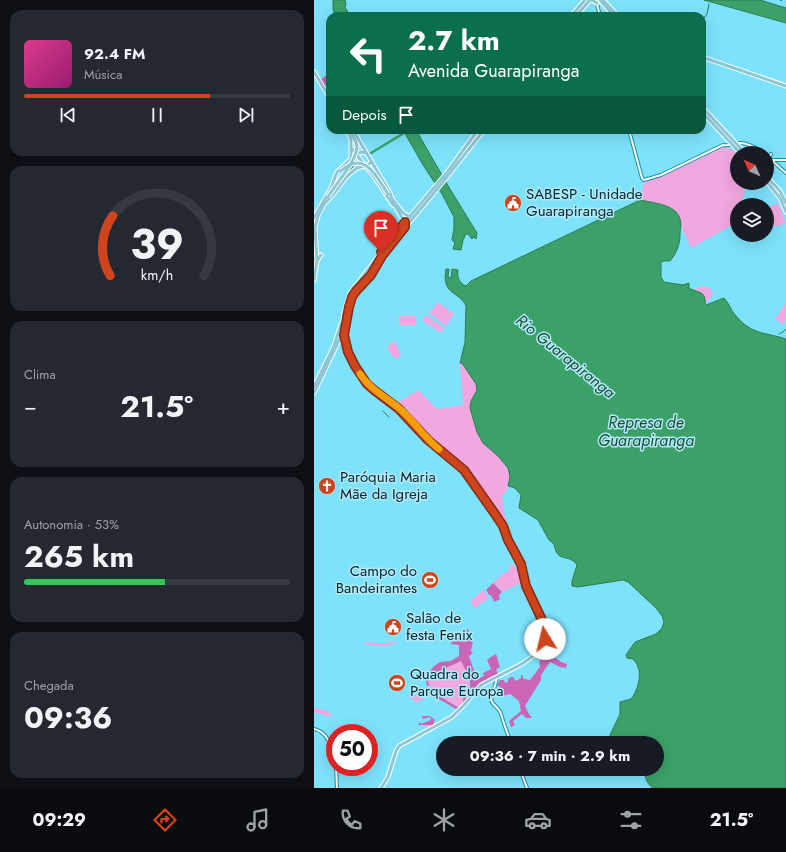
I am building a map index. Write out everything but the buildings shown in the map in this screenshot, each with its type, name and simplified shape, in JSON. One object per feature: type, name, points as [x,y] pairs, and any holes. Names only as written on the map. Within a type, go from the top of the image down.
[{"type":"main road","points":[[574,12],[584,0]]},
{"type":"main road","points":[[579,12],[589,1],[592,0],[596,2]]},
{"type":"main road","points":[[600,0],[610,12]]},
{"type":"main road","points":[[603,0],[614,12]]},
{"type":"main road","points":[[706,59],[786,87]]},
{"type":"main road","points":[[314,72],[326,92]]},
{"type":"main road","points":[[706,112],[734,144]]},
{"type":"main road","points":[[706,116],[736,146]]},
{"type":"main road","points":[[350,134],[352,148],[351,158]]},
{"type":"main road","points":[[352,134],[367,154],[400,216],[402,221],[401,227]]},
{"type":"main road","points":[[317,261],[315,256],[316,225],[324,204],[356,154],[356,143],[352,134]]},
{"type":"main road","points":[[449,172],[475,134]]},
{"type":"main road","points":[[314,387],[334,346],[350,293],[405,222],[435,190],[481,134]]},
{"type":"main road","points":[[352,148],[403,214],[410,218]]},
{"type":"main road","points":[[464,148],[464,155]]},
{"type":"main road","points":[[331,188],[337,172],[351,158],[361,152],[367,154]]},
{"type":"main road","points":[[367,168],[371,162]]},
{"type":"main road","points":[[314,218],[341,171],[347,166],[362,164],[369,167],[374,172],[400,213],[405,222],[405,227]]},
{"type":"main road","points":[[324,204],[332,196],[344,178],[351,172],[359,168],[367,168]]},
{"type":"main road","points":[[774,185],[780,191],[786,203]]},
{"type":"main road","points":[[774,190],[780,198],[786,212]]},
{"type":"main road","points":[[400,213],[410,218]]},
{"type":"main road","points":[[314,393],[343,335],[350,303],[354,294],[371,275],[382,256],[405,227],[410,218]]},
{"type":"main road","points":[[314,280],[317,261],[321,255]]},
{"type":"main road","points":[[344,313],[342,326],[343,335],[351,358],[367,384],[399,409],[428,440],[467,474],[503,526],[508,540],[521,564],[526,586],[543,622],[545,633],[545,642],[541,650],[530,658],[479,686],[452,717],[399,746],[390,772],[381,788]]},
{"type":"street","points":[[596,2],[599,12]]},
{"type":"street","points":[[630,134],[642,178],[645,180],[654,178],[721,145],[728,146],[734,144],[750,146]]},
{"type":"street","points":[[774,159],[786,160]]},
{"type":"street","points":[[774,162],[786,173]]},
{"type":"street","points":[[497,676],[491,700],[494,706],[501,712],[504,727],[508,736]]},
{"type":"street","points":[[314,728],[324,733],[326,737]]},
{"type":"street","points":[[336,776],[337,788]]},
{"type":"street","points":[[523,776],[527,788]]},
{"type":"shaded area","points":[[326,76],[326,87],[321,79]]},
{"type":"shaded area","points":[[721,146],[730,149],[730,190],[745,190],[743,198],[730,198],[730,226],[691,248],[681,226],[679,244],[672,260],[672,256],[634,202],[640,200],[644,182],[663,175]]},
{"type":"shaded area","points":[[778,203],[786,223],[775,227],[774,225],[774,205]]},
{"type":"shaded area","points":[[704,286],[710,288],[713,295],[705,304],[701,292],[691,290]]},
{"type":"shaded area","points":[[438,302],[454,314],[446,326],[429,313]]},
{"type":"shaded area","points":[[785,304],[786,320],[783,325],[775,319]]},
{"type":"shaded area","points":[[399,315],[416,315],[416,325],[399,325]]},
{"type":"shaded area","points":[[426,315],[434,320],[430,326],[422,320]]},
{"type":"shaded area","points":[[435,321],[444,328],[440,333],[431,326]]},
{"type":"shaded area","points":[[394,340],[401,355],[397,358],[393,357],[387,348]]},
{"type":"shaded area","points":[[460,363],[462,363],[476,385],[475,394],[471,401],[483,443],[498,456],[509,471],[510,477],[507,485],[509,487],[502,496],[503,509],[507,522],[503,525],[468,473],[436,446],[413,423],[409,411],[406,408],[396,404],[418,390],[437,409],[463,405]]},
{"type":"shaded area","points":[[512,564],[522,574],[524,581],[503,592],[493,583],[510,570],[509,566]]},
{"type":"shaded area","points":[[493,583],[502,592],[499,595],[500,599],[494,602],[491,595],[489,595],[486,590]]},
{"type":"shaded area","points":[[483,590],[489,598],[475,608],[470,601]]},
{"type":"shaded area","points":[[468,629],[473,641],[471,651],[473,653],[469,656],[477,679],[484,676],[483,673],[491,669],[487,660],[496,654],[500,667],[496,670],[498,674],[478,685],[463,704],[463,698],[470,690],[470,680],[461,661],[435,674],[428,681],[429,686],[427,686],[426,681],[428,674],[433,667],[440,662],[451,661],[459,656],[459,645],[450,644]]},
{"type":"shaded area","points":[[397,641],[394,644],[386,646],[365,644],[365,642],[384,644]]},
{"type":"shaded area","points":[[556,658],[567,664],[566,668],[550,662],[541,675],[541,680],[525,706],[532,718],[526,718],[522,714],[513,721],[515,725],[511,727],[509,721],[521,711],[519,701],[510,694],[498,697],[497,691],[501,688],[497,685],[500,680],[504,680],[505,683],[508,682],[508,679],[513,677],[516,681],[521,678],[522,675],[524,679],[530,680],[540,667],[539,663],[541,659],[547,660]]},
{"type":"shaded area","points":[[461,661],[470,684],[463,704],[459,708],[434,692],[433,687],[429,686],[428,681],[444,668]]},
{"type":"shaded area","points":[[410,693],[423,698],[423,700],[416,702],[409,697]]},
{"type":"shaded area","points":[[436,694],[459,708],[458,710],[437,698],[435,695]]},
{"type":"shaded area","points":[[314,708],[325,710],[332,715],[331,717],[314,712]]},
{"type":"shaded area","points":[[422,716],[430,716],[435,720],[433,725],[418,725],[420,722],[421,724],[431,720],[430,717],[423,719]]},
{"type":"water","points":[[333,0],[345,0],[345,8],[348,12],[334,12]]},
{"type":"water","points":[[704,0],[760,0],[786,8],[786,23]]},
{"type":"water","points":[[405,134],[418,134],[477,233],[476,239],[474,237],[472,239],[468,234],[466,234],[461,250],[453,249],[455,243],[452,240],[454,217],[442,194]]},
{"type":"water","name":"Represa de Guarapiranga","points":[[640,200],[657,203],[674,210],[678,214],[681,225],[680,239],[674,255],[670,261],[661,262],[661,277],[664,282],[683,285],[689,283],[689,288],[703,294],[706,305],[724,298],[734,314],[748,327],[759,332],[786,339],[786,788],[653,788],[645,776],[664,776],[664,736],[610,735],[620,714],[620,702],[631,699],[638,684],[638,666],[633,659],[627,658],[626,655],[635,642],[656,634],[662,628],[664,622],[662,616],[656,608],[628,582],[623,580],[578,587],[572,586],[577,565],[574,561],[558,554],[554,544],[549,540],[538,520],[519,508],[521,495],[515,488],[508,486],[510,477],[508,468],[498,456],[483,443],[477,432],[470,408],[471,401],[477,390],[476,384],[462,363],[460,363],[465,342],[466,306],[463,301],[448,288],[445,277],[446,269],[449,269],[449,278],[451,278],[452,269],[458,270],[459,280],[466,286],[471,281]]},
{"type":"waterway","points":[[706,15],[709,4]]},
{"type":"waterway","points":[[371,153],[402,134]]},
{"type":"waterway","points":[[347,172],[355,164]]},
{"type":"waterway","points":[[779,334],[786,329]]},
{"type":"waterway","points":[[383,411],[389,417]]},
{"type":"railway","points":[[780,0],[786,2]]},
{"type":"slow traffic","points":[[360,374],[372,389],[402,412],[428,440],[439,449]]},
{"type":"place","name":"SABESP - Unidade Guarapiranga","points":[[513,203]]},
{"type":"place","name":"Paróquia Maria Mãe da Igreja","points":[[327,486]]},
{"type":"place","name":"Campo do Bandeirantes","points":[[430,580]]},
{"type":"place","name":"Salão de festa Fenix","points":[[393,627]]},
{"type":"place","name":"Quadra do Parque Europa","points":[[397,683]]},
{"type":"route","points":[[381,252],[405,222],[405,227],[382,256],[371,275],[352,297],[344,335],[351,358],[358,372],[367,384],[399,409],[428,440],[464,470],[481,494],[503,526],[508,540],[521,564],[524,582],[541,615],[545,639]]},
{"type":"water label","name":"Rio Guarapiranga","points":[[566,356]]}]
